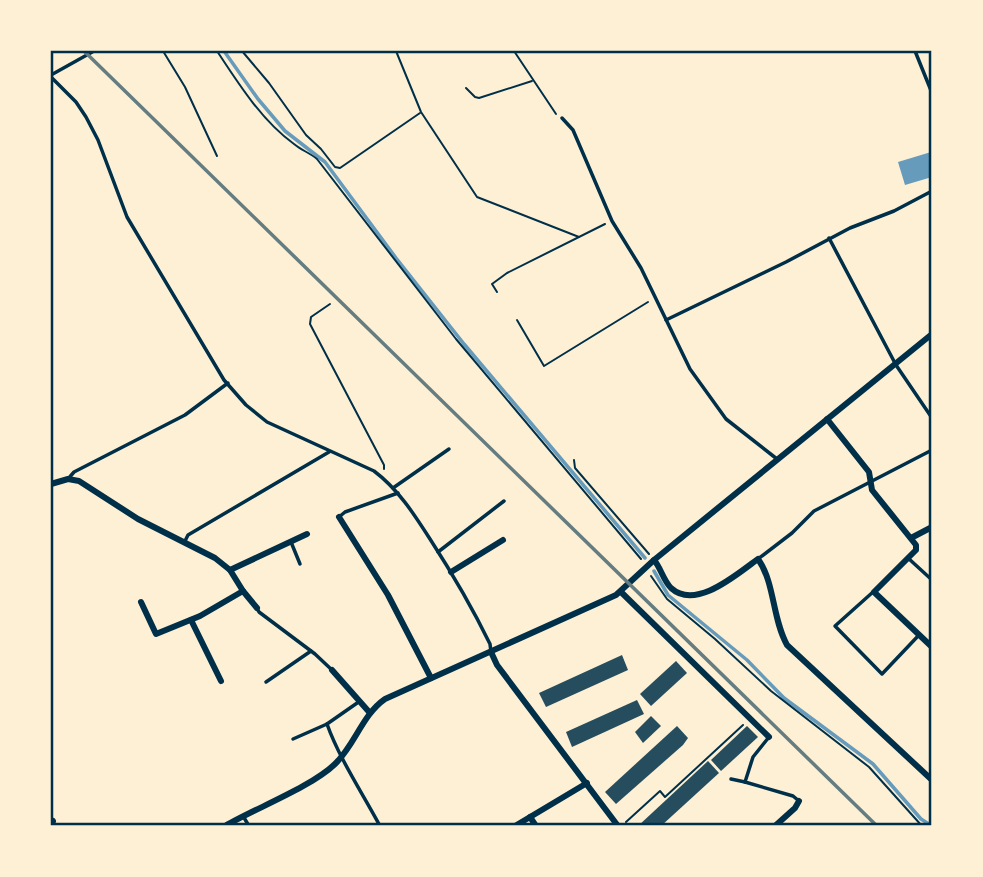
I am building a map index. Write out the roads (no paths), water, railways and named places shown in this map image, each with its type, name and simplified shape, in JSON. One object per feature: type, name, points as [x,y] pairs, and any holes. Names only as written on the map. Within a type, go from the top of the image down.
[{"type":"street","points":[[225,826],[316,778],[342,757],[370,713],[385,699],[621,592],[654,560],[932,334]]},
{"type":"street","points":[[827,419],[869,472],[872,490],[911,538],[916,550],[874,592],[932,647]]},
{"type":"street","points":[[51,484],[68,479],[79,481],[166,535],[185,541],[215,558],[230,570],[257,608]]},
{"type":"street","points":[[339,517],[388,595],[431,678]]},
{"type":"street","points":[[911,538],[932,527]]},
{"type":"street","points":[[230,570],[307,534]]},
{"type":"street","points":[[451,572],[503,540]]},
{"type":"street","points":[[654,560],[671,588],[682,593],[700,594],[714,589],[758,559],[766,577],[778,625],[787,645],[932,780]]},
{"type":"street","points":[[141,602],[156,634],[191,620],[243,591]]},
{"type":"street","points":[[621,592],[769,737]]},
{"type":"street","points":[[191,620],[221,681]]},
{"type":"street","points":[[491,652],[497,664],[587,783],[622,824]]},
{"type":"street","points":[[332,670],[370,713]]},
{"type":"street","points":[[515,826],[587,783]]},
{"type":"street","points":[[775,826],[796,808],[799,801]]},
{"type":"street","points":[[530,817],[536,826]]},
{"type":"lane","points":[[94,51],[51,76],[76,102],[86,117],[98,140],[127,217],[205,350],[246,405],[267,422],[381,477],[398,493],[451,572],[490,644],[491,652]]},
{"type":"lane","points":[[915,51],[932,93]]},
{"type":"lane","points":[[562,118],[573,130],[612,221],[641,268],[690,369],[726,419],[777,459]]},
{"type":"lane","points":[[666,320],[786,262],[829,238],[894,211],[932,191]]},
{"type":"lane","points":[[829,238],[895,365],[932,418]]},
{"type":"lane","points":[[68,479],[74,472],[185,415],[228,383]]},
{"type":"lane","points":[[393,488],[449,449]]},
{"type":"lane","points":[[758,559],[792,533],[814,511],[932,450]]},
{"type":"lane","points":[[185,541],[188,535],[329,452]]},
{"type":"lane","points":[[339,517],[345,512],[398,493]]},
{"type":"lane","points":[[438,552],[504,501]]},
{"type":"lane","points":[[291,542],[300,564]]},
{"type":"lane","points":[[908,558],[932,580]]},
{"type":"lane","points":[[874,592],[835,626],[882,674],[919,635]]},
{"type":"lane","points":[[257,608],[332,670]]},
{"type":"lane","points":[[266,682],[311,650]]},
{"type":"lane","points":[[293,739],[327,724],[360,701]]},
{"type":"lane","points":[[327,724],[336,749],[380,826]]},
{"type":"lane","points":[[745,782],[753,757],[769,737]]},
{"type":"lane","points":[[730,779],[793,796],[799,801]]},
{"type":"lane","points":[[243,816],[249,826]]},
{"type":"water","points":[[931,152],[932,177],[905,185],[898,162]]},
{"type":"waterway","points":[[224,51],[285,131],[325,162],[464,344],[645,558]]},
{"type":"waterway","points":[[654,571],[668,595],[747,660],[784,698],[873,764],[921,819],[932,826]]},
{"type":"railway","points":[[84,51],[877,826]]}]
